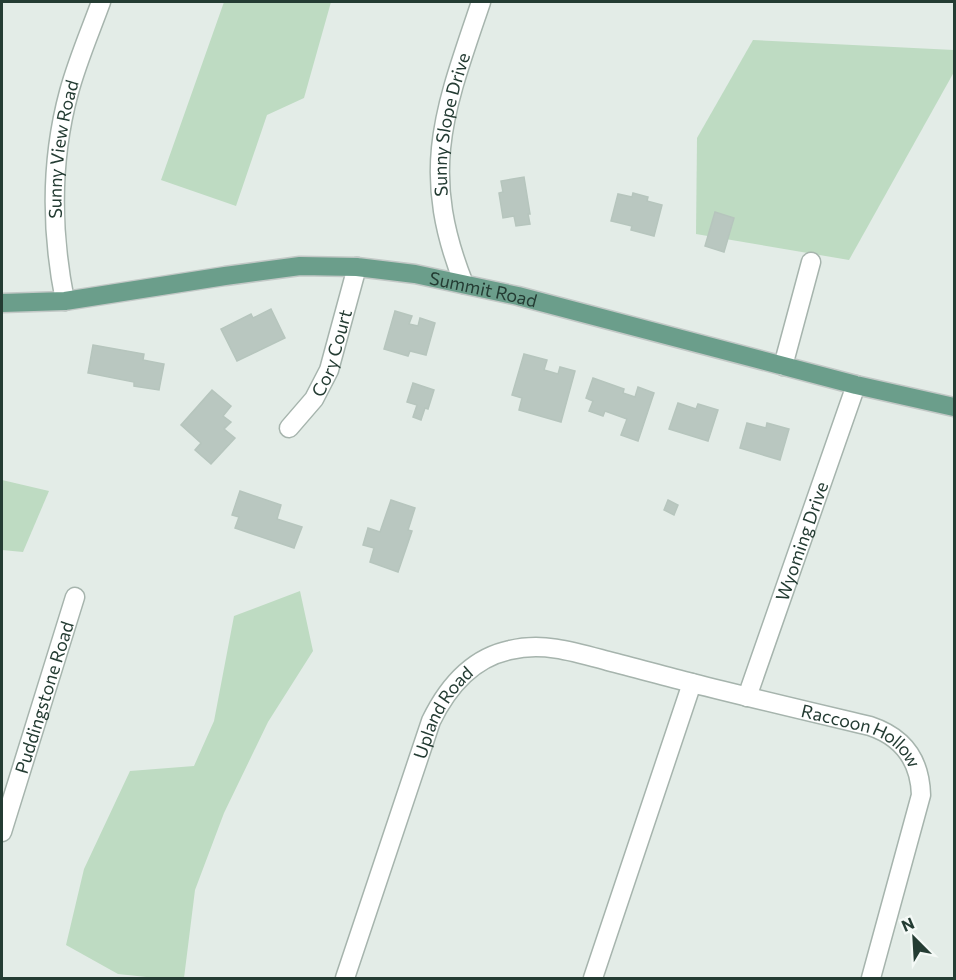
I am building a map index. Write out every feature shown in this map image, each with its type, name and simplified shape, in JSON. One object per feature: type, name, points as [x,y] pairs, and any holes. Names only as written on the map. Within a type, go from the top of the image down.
[{"type":"main road","name":"Summit Road","points":[[2,303],[65,301],[300,266],[357,267],[415,274],[518,296],[856,385],[954,407]]},
{"type":"street","name":"Sunny View Road","points":[[65,301],[58,264],[54,221],[58,145],[69,92],[101,2]]},
{"type":"street","name":"Sunny Slope Drive","points":[[464,285],[445,228],[439,172],[440,144],[444,116],[452,88],[481,2]]},
{"type":"street","points":[[783,366],[811,262]]},
{"type":"street","name":"Cory Court","points":[[289,428],[314,399],[329,370],[357,267]]},
{"type":"street","name":"Wyoming Drive","points":[[747,697],[856,385]]},
{"type":"street","name":"Puddingstone Road","points":[[2,832],[75,597]]},
{"type":"street","name":"Upland Road","points":[[345,978],[431,721],[442,699],[457,680],[475,665],[497,654],[532,646],[556,647],[692,683]]},
{"type":"street","points":[[593,978],[692,683]]},
{"type":"street","name":"Raccoon Hollow","points":[[692,683],[882,730],[899,741],[915,762],[921,781],[921,795],[871,978]]},
{"type":"green space","points":[[224,2],[331,2],[304,98],[267,115],[236,206],[161,180]]},
{"type":"green space","points":[[753,40],[954,50],[954,72],[849,260],[696,234],[697,138]]},
{"type":"green space","points":[[2,480],[49,491],[23,552],[2,550]]},
{"type":"green space","points":[[300,591],[313,651],[268,722],[224,813],[195,890],[184,978],[118,974],[66,945],[84,869],[130,771],[194,766],[214,721],[234,616]]},
{"type":"building","points":[[524,177],[530,224],[516,226],[514,216],[503,218],[499,193],[503,192],[501,181]]},
{"type":"building","points":[[633,193],[648,197],[647,201],[662,205],[654,236],[631,230],[632,226],[611,221],[618,194],[632,197]]},
{"type":"building","points":[[715,212],[734,218],[724,252],[705,246]]},
{"type":"building","points":[[271,309],[285,338],[237,361],[221,329],[251,314],[253,318]]},
{"type":"building","points":[[395,311],[412,316],[409,324],[418,326],[420,318],[435,323],[426,355],[410,351],[408,356],[384,349]]},
{"type":"building","points":[[93,345],[144,354],[143,360],[164,364],[159,390],[134,386],[134,382],[88,373]]},
{"type":"building","points":[[524,354],[547,360],[544,370],[558,374],[560,367],[575,371],[561,422],[519,410],[522,398],[512,395]]},
{"type":"building","points":[[593,378],[624,389],[623,393],[635,397],[638,387],[654,393],[638,441],[621,435],[627,419],[605,411],[603,416],[589,411],[593,401],[586,398]]},
{"type":"building","points":[[413,383],[434,390],[428,409],[425,408],[421,420],[413,417],[417,405],[407,402]]},
{"type":"building","points":[[212,390],[231,406],[223,416],[231,422],[224,429],[235,438],[211,464],[195,450],[201,443],[181,425]]},
{"type":"building","points":[[678,403],[696,409],[698,404],[718,410],[708,441],[669,429]]},
{"type":"building","points":[[747,423],[766,428],[767,423],[789,429],[780,460],[740,448]]},
{"type":"building","points":[[240,491],[281,505],[277,519],[302,527],[294,548],[235,528],[239,517],[232,515]]},
{"type":"building","points":[[391,500],[415,508],[408,530],[412,531],[398,572],[370,562],[374,548],[363,545],[368,528],[380,532]]},
{"type":"building","points":[[668,500],[678,505],[674,515],[664,510]]}]
